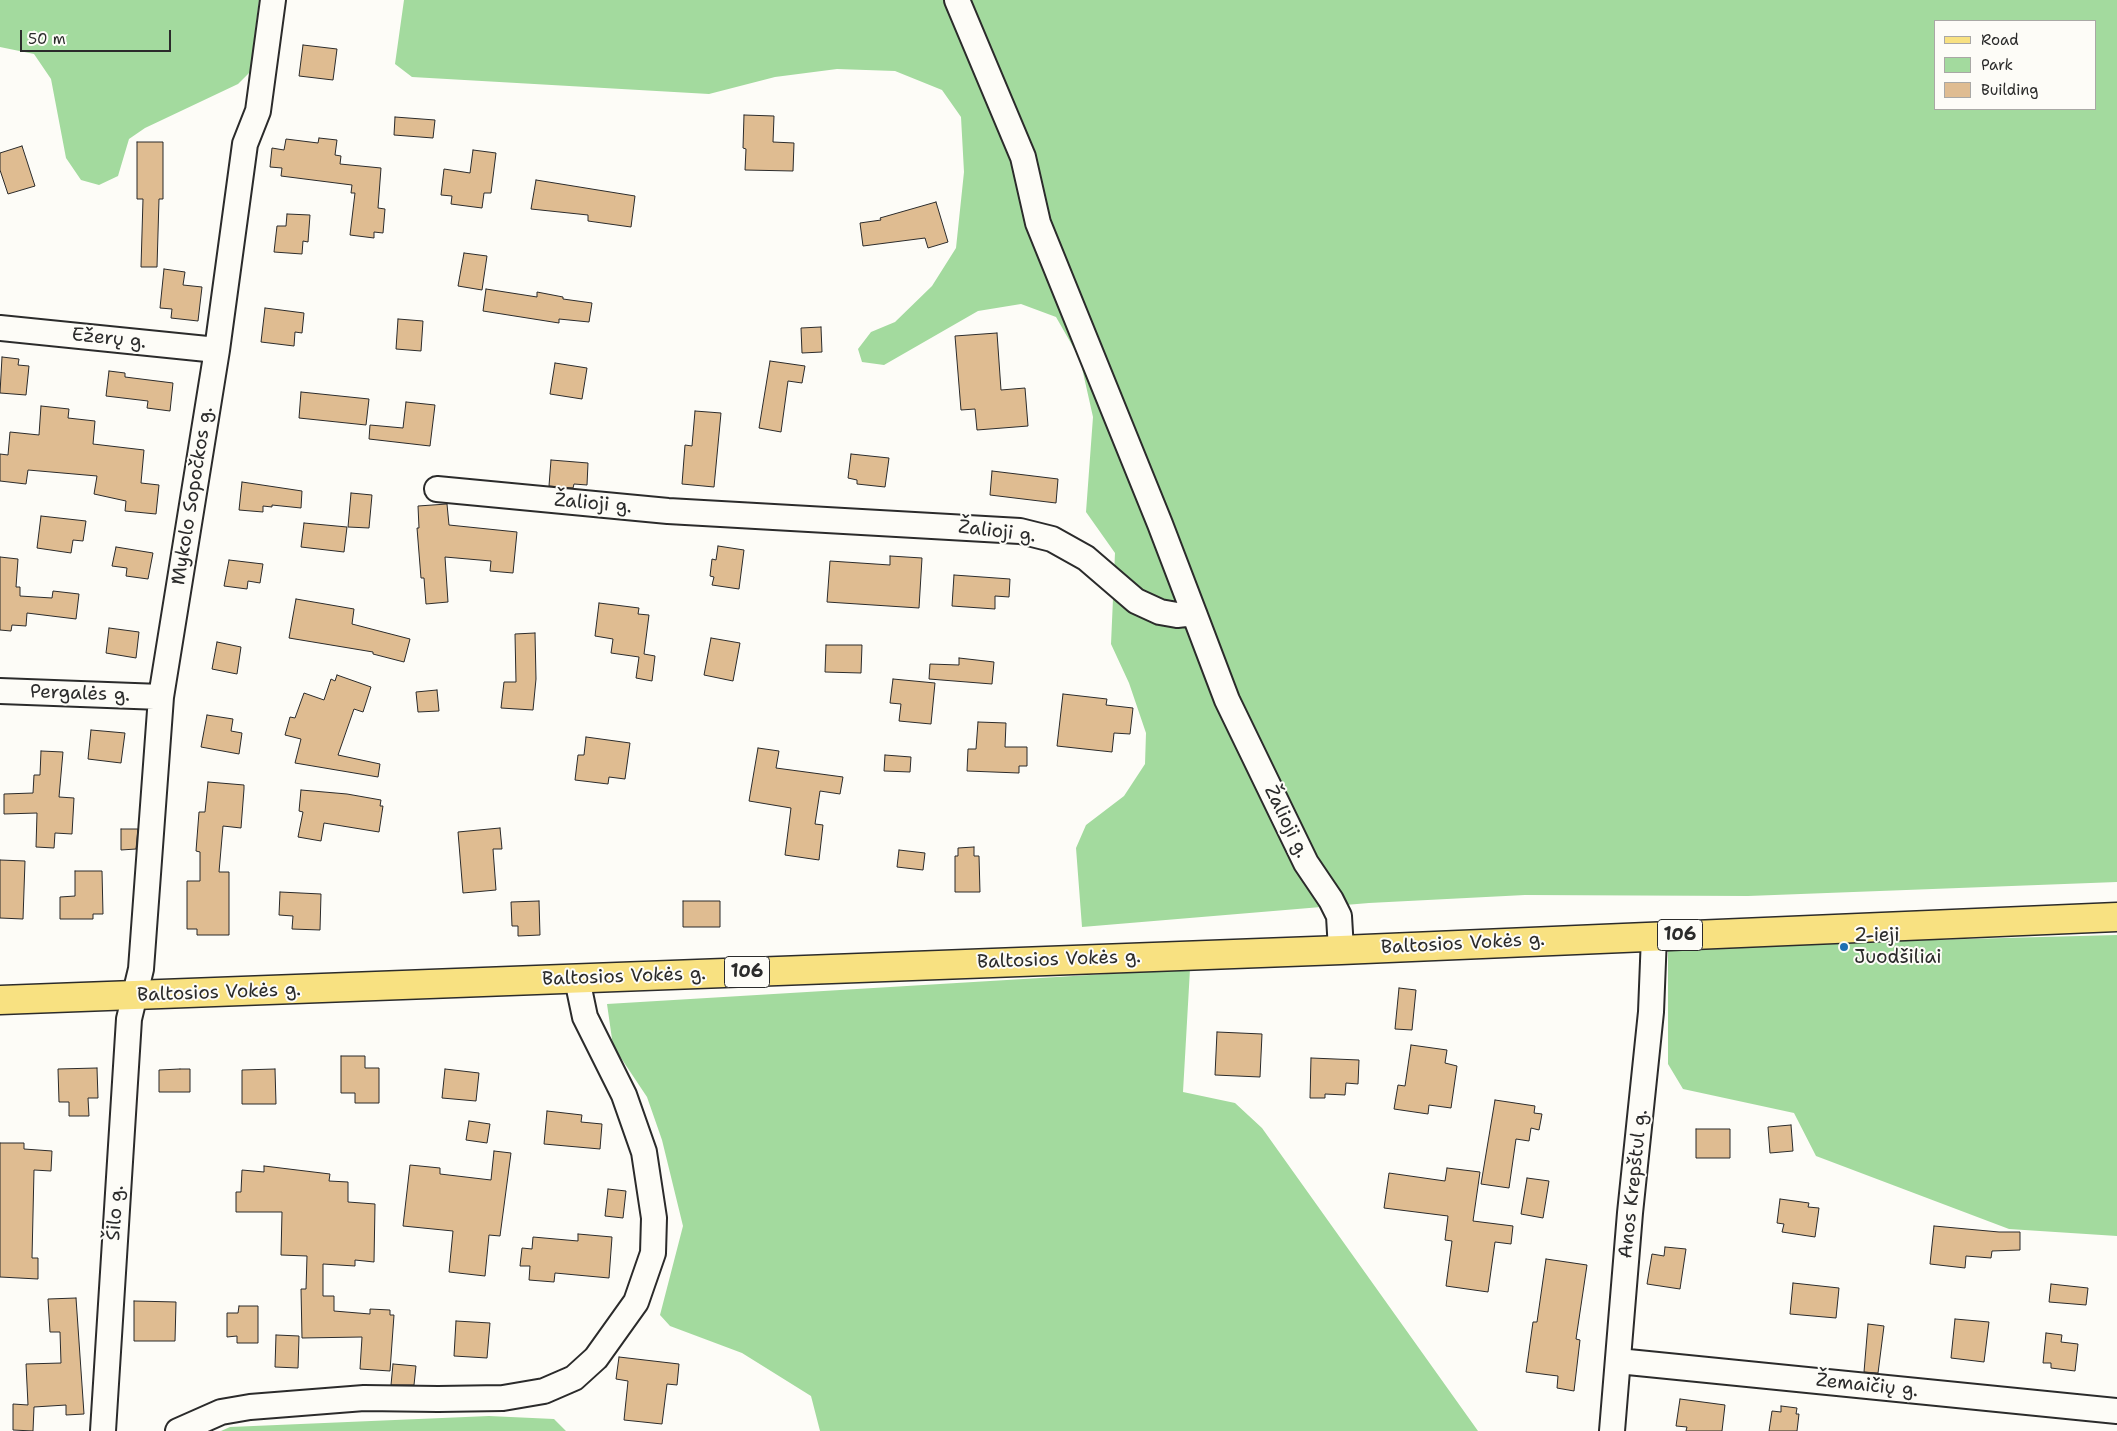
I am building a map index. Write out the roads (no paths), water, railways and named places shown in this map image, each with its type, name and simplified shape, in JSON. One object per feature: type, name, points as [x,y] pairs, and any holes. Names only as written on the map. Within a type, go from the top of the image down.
[{"type":"main road","name":"Baltosios Vokės g.","points":[[0,1000],[1341,950],[2117,917]]},
{"type":"street","name":"Mykolo Sopočkos g.","points":[[135,996],[141,969],[161,697],[217,350],[245,144],[258,111],[274,0]]},
{"type":"street","points":[[958,0],[1023,157],[1038,223],[1194,613]]},
{"type":"street","name":"Ežerų g.","points":[[0,328],[217,350]]},
{"type":"street","name":"Žalioji g.","points":[[437,489],[668,511],[1020,531],[1052,539],[1086,558],[1136,601],[1160,612],[1177,615],[1194,613],[1231,708],[1306,863],[1331,900],[1339,916],[1341,950]]},
{"type":"street","name":"Pergalės g.","points":[[0,692],[161,697]]},
{"type":"street","name":"Anos Krepštul g.","points":[[1612,1431],[1630,1213],[1651,1012],[1654,936]]},
{"type":"street","points":[[178,1431],[221,1412],[250,1407],[364,1398],[502,1398],[544,1391],[574,1378],[596,1358],[636,1302],[653,1252],[654,1218],[644,1152],[624,1095],[585,1017],[577,979]]},
{"type":"street","name":"Šilo g.","points":[[102,1431],[129,1020],[135,996]]},
{"type":"street","name":"Žemaičių g.","points":[[1618,1361],[2117,1410]]},
{"type":"place","name":"2-ieji Juodšiliai","points":[[1844,947]]}]
